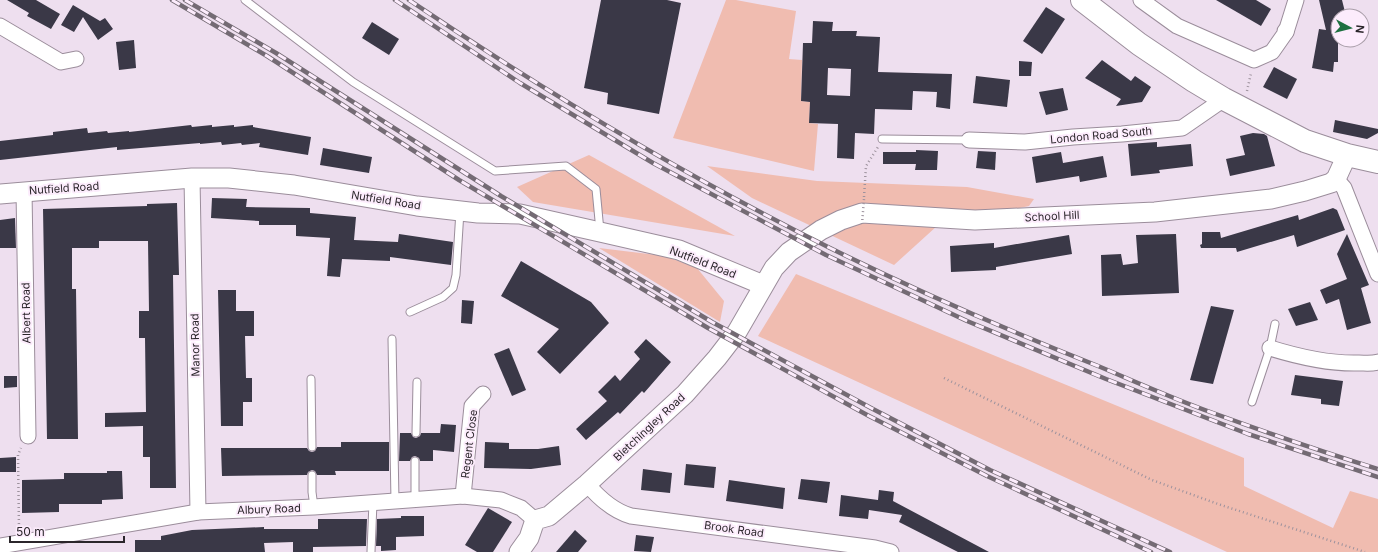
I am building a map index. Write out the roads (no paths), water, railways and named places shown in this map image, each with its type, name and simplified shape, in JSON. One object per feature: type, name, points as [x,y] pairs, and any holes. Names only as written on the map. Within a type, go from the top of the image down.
[{"type":"main road","points":[[1082,0],[1145,48],[1224,99],[1304,141],[1378,162]]},
{"type":"street","points":[[1141,0],[1177,26],[1254,60],[1272,52],[1286,31],[1296,0]]},
{"type":"street","points":[[0,26],[61,62],[76,59]]},
{"type":"street","name":"London Road South","points":[[969,140],[1025,142],[1182,128],[1224,99]]},
{"type":"street","points":[[1347,154],[1336,179],[1344,188],[1378,274]]},
{"type":"street","name":"Nutfield Road","points":[[0,194],[192,178],[229,178],[294,185],[417,206],[478,213],[520,214],[679,250],[763,285]]},
{"type":"street","name":"Manor Road","points":[[192,178],[198,512]]},
{"type":"street","name":"School Hill","points":[[763,285],[774,268],[789,252],[821,230],[841,220],[862,214],[975,220],[1155,212],[1270,199],[1324,186],[1336,179]]},
{"type":"street","name":"Albert Road","points":[[24,191],[28,436]]},
{"type":"street","name":"Bletchingley Road","points":[[535,520],[549,516],[587,484],[685,394],[717,358],[737,332],[763,285]]},
{"type":"street","points":[[1270,348],[1297,356],[1331,361],[1355,363],[1378,362]]},
{"type":"street","name":"Regent Close","points":[[463,496],[472,406],[483,394]]},
{"type":"street","name":"Brook Road","points":[[587,484],[611,506],[631,516],[867,547],[891,552]]},
{"type":"street","name":"Albury Road","points":[[0,546],[198,512],[314,507],[463,496],[501,500],[521,508],[535,520]]},
{"type":"street","points":[[519,552],[529,538],[535,520]]},
{"type":"lane","points":[[245,0],[353,82],[495,171],[566,166],[596,189],[600,232]]},
{"type":"lane","points":[[882,139],[969,140]]},
{"type":"lane","points":[[410,312],[443,297],[453,288],[456,275],[460,211]]},
{"type":"lane","points":[[1252,402],[1270,348],[1275,324]]},
{"type":"lane","points":[[392,339],[395,501]]},
{"type":"lane","points":[[311,379],[312,448]]},
{"type":"lane","points":[[416,433],[417,382]]},
{"type":"lane","points":[[415,461],[416,500]]},
{"type":"lane","points":[[312,475],[314,507]]},
{"type":"lane","points":[[371,552],[373,502]]},
{"type":"railway","points":[[172,0],[267,56],[459,180],[708,328],[869,416],[987,476],[1151,552]]},
{"type":"railway","points":[[185,0],[276,53],[501,196],[712,322],[990,470],[1170,552]]},
{"type":"railway","points":[[395,0],[520,83],[653,163],[826,255],[967,321],[1106,379],[1248,434],[1378,477]]},
{"type":"railway","points":[[409,0],[511,67],[615,131],[776,220],[863,264],[996,324],[1184,402],[1275,435],[1378,469]]}]
